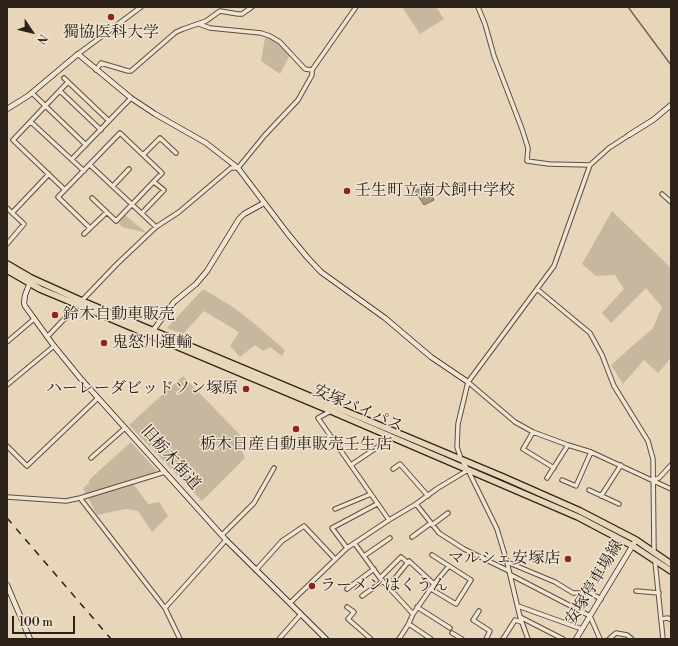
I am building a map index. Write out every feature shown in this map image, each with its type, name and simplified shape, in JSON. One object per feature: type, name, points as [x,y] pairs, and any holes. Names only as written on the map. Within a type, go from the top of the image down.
[{"type":"main road","points":[[7,264],[30,281]]},
{"type":"main road","points":[[7,270],[30,281]]},
{"type":"main road","name":"安塚バイパス","points":[[30,281],[580,511],[636,540],[671,564]]},
{"type":"main road","name":"安塚バイパス","points":[[152,333],[578,517],[633,546],[671,571]]},
{"type":"street","points":[[7,109],[32,93],[78,54],[141,7]]},
{"type":"street","points":[[96,70],[101,63],[131,71],[176,32],[206,21],[220,11],[242,14],[252,7]]},
{"type":"street","points":[[238,168],[265,135],[298,100],[312,75],[312,70],[356,7]]},
{"type":"street","points":[[478,7],[486,24],[494,56],[522,129],[528,148],[528,161],[549,164],[590,165]]},
{"type":"street","points":[[199,24],[210,28],[261,33],[270,36],[280,42],[305,69],[312,70]]},
{"type":"street","points":[[78,54],[131,98],[155,114],[199,138],[238,168],[304,254],[321,272],[385,318],[430,357],[468,382],[515,422],[533,432],[592,452],[671,489]]},
{"type":"street","points":[[64,78],[109,121]]},
{"type":"street","points":[[65,190],[13,140],[68,82]]},
{"type":"street","points":[[60,92],[101,130]]},
{"type":"street","points":[[32,93],[86,145]]},
{"type":"street","points":[[72,159],[131,98]]},
{"type":"street","points":[[528,639],[521,622],[510,573],[497,528],[468,470],[461,460],[457,447],[458,424],[468,382],[555,263],[590,165],[609,148],[652,120],[671,105]]},
{"type":"street","points":[[31,122],[84,171]]},
{"type":"street","points":[[90,228],[58,197],[120,133],[162,173],[116,221],[92,198]]},
{"type":"street","points":[[143,155],[160,138],[176,153]]},
{"type":"street","points":[[90,165],[156,227]]},
{"type":"street","points":[[47,337],[117,264],[156,227],[179,212],[231,168],[238,168]]},
{"type":"street","points":[[113,186],[129,169]]},
{"type":"street","points":[[12,213],[49,174]]},
{"type":"street","points":[[142,213],[164,190],[154,182]]},
{"type":"street","points":[[662,194],[671,202]]},
{"type":"street","points":[[152,333],[174,302],[196,284],[204,275],[239,219],[244,214],[264,203]]},
{"type":"street","points":[[7,208],[24,224],[7,244]]},
{"type":"street","points":[[84,234],[106,212]]},
{"type":"street","name":"旧栃木街道","points":[[30,281],[24,295],[24,302],[34,319],[54,346],[98,398],[226,540],[326,639]]},
{"type":"street","points":[[537,289],[590,333],[602,355],[614,386],[648,441],[653,458],[654,552],[663,639]]},
{"type":"street","points":[[7,342],[34,319]]},
{"type":"street","points":[[7,385],[54,346]]},
{"type":"street","points":[[7,446],[27,466],[98,398]]},
{"type":"street","points":[[331,411],[318,418],[389,520]]},
{"type":"street","points":[[91,458],[125,428]]},
{"type":"street","points":[[533,432],[523,449],[554,468]]},
{"type":"street","points":[[352,465],[388,440]]},
{"type":"street","points":[[547,478],[568,445]]},
{"type":"street","points":[[562,480],[576,486],[592,452]]},
{"type":"street","points":[[393,469],[400,464],[428,496]]},
{"type":"street","points":[[601,496],[620,465]]},
{"type":"street","points":[[653,480],[658,478],[671,465]]},
{"type":"street","points":[[222,535],[254,503],[274,468]]},
{"type":"street","points":[[290,602],[347,548],[468,470]]},
{"type":"street","points":[[7,497],[66,501],[165,472]]},
{"type":"street","points":[[589,490],[619,504]]},
{"type":"street","points":[[335,509],[371,494]]},
{"type":"street","points":[[80,498],[165,608],[180,639]]},
{"type":"street","points":[[347,548],[332,528],[378,504]]},
{"type":"street","points":[[416,504],[439,533],[464,549],[590,616],[600,639]]},
{"type":"street","points":[[412,537],[448,513]]},
{"type":"street","points":[[256,570],[282,541],[304,526],[335,559]]},
{"type":"street","points":[[364,556],[390,538]]},
{"type":"street","points":[[165,608],[226,540]]},
{"type":"street","name":"安塚停車場線","points":[[576,639],[636,540]]},
{"type":"street","points":[[355,544],[381,580],[413,614]]},
{"type":"street","points":[[431,589],[456,604],[471,580],[432,555]]},
{"type":"street","points":[[362,596],[381,580],[401,557],[408,563],[409,561],[434,584]]},
{"type":"street","points":[[507,562],[554,582],[573,593],[590,592],[601,599]]},
{"type":"street","points":[[388,587],[408,563]]},
{"type":"street","points":[[399,639],[409,624],[417,607],[449,566]]},
{"type":"street","points":[[347,589],[374,569]]},
{"type":"street","points":[[7,585],[30,639]]},
{"type":"street","points":[[636,591],[659,593]]},
{"type":"street","points":[[518,606],[582,629]]},
{"type":"street","points":[[347,607],[354,612],[348,619],[371,639]]},
{"type":"street","points":[[417,607],[450,628]]},
{"type":"street","points":[[479,611],[473,620],[490,631],[486,639]]},
{"type":"street","points":[[279,639],[301,614]]},
{"type":"street","points":[[520,617],[563,639]]},
{"type":"street","points":[[661,619],[668,618],[671,620]]},
{"type":"street","points":[[504,639],[515,620],[521,622]]},
{"type":"street","points":[[409,624],[431,639]]},
{"type":"street","points":[[452,633],[462,639]]},
{"type":"street","points":[[609,639],[616,633],[626,635],[632,639]]},
{"type":"shaded area","points":[[402,7],[436,7],[444,19],[420,34]]},
{"type":"shaded area","points":[[266,32],[291,53],[280,74],[261,61]]},
{"type":"shaded area","points":[[427,185],[434,200],[424,205],[415,191]]},
{"type":"shaded area","points":[[612,211],[671,268],[671,358],[658,373],[644,360],[623,384],[611,365],[653,328],[662,307],[646,288],[611,323],[602,313],[624,289],[615,275],[596,276],[582,264]]},
{"type":"shaded area","points":[[125,215],[147,233],[122,227],[118,223]]},
{"type":"shaded area","points":[[203,289],[233,307],[255,324],[285,350],[282,356],[270,347],[263,351],[255,345],[240,357],[230,346],[239,332],[204,311],[183,334],[167,328]]},
{"type":"shaded area","points":[[183,376],[244,439],[241,448],[245,458],[202,501],[129,425]]},
{"type":"shaded area","points":[[131,442],[157,471],[132,482],[148,504],[159,502],[168,516],[152,532],[138,511],[126,509],[97,515],[83,488],[89,483],[89,480]]},
{"type":"waterway","points":[[628,7],[671,65]]},
{"type":"railway","points":[[7,518],[111,639]]},
{"type":"place","name":"獨協医科大学","points":[[111,17]]},
{"type":"place","name":"壬生町立南犬飼中学校","points":[[347,191]]},
{"type":"place","name":"鈴木自動車販売","points":[[55,315]]},
{"type":"place","name":"鬼怒川運輸","points":[[104,343]]},
{"type":"place","name":"ハーレーダビッドソン塚原","points":[[246,389]]},
{"type":"place","name":"栃木日産自動車販売壬生店","points":[[296,429]]},
{"type":"place","name":"マルシェ安塚店","points":[[568,559]]},
{"type":"place","name":"ラーメンはくうん","points":[[312,586]]}]
